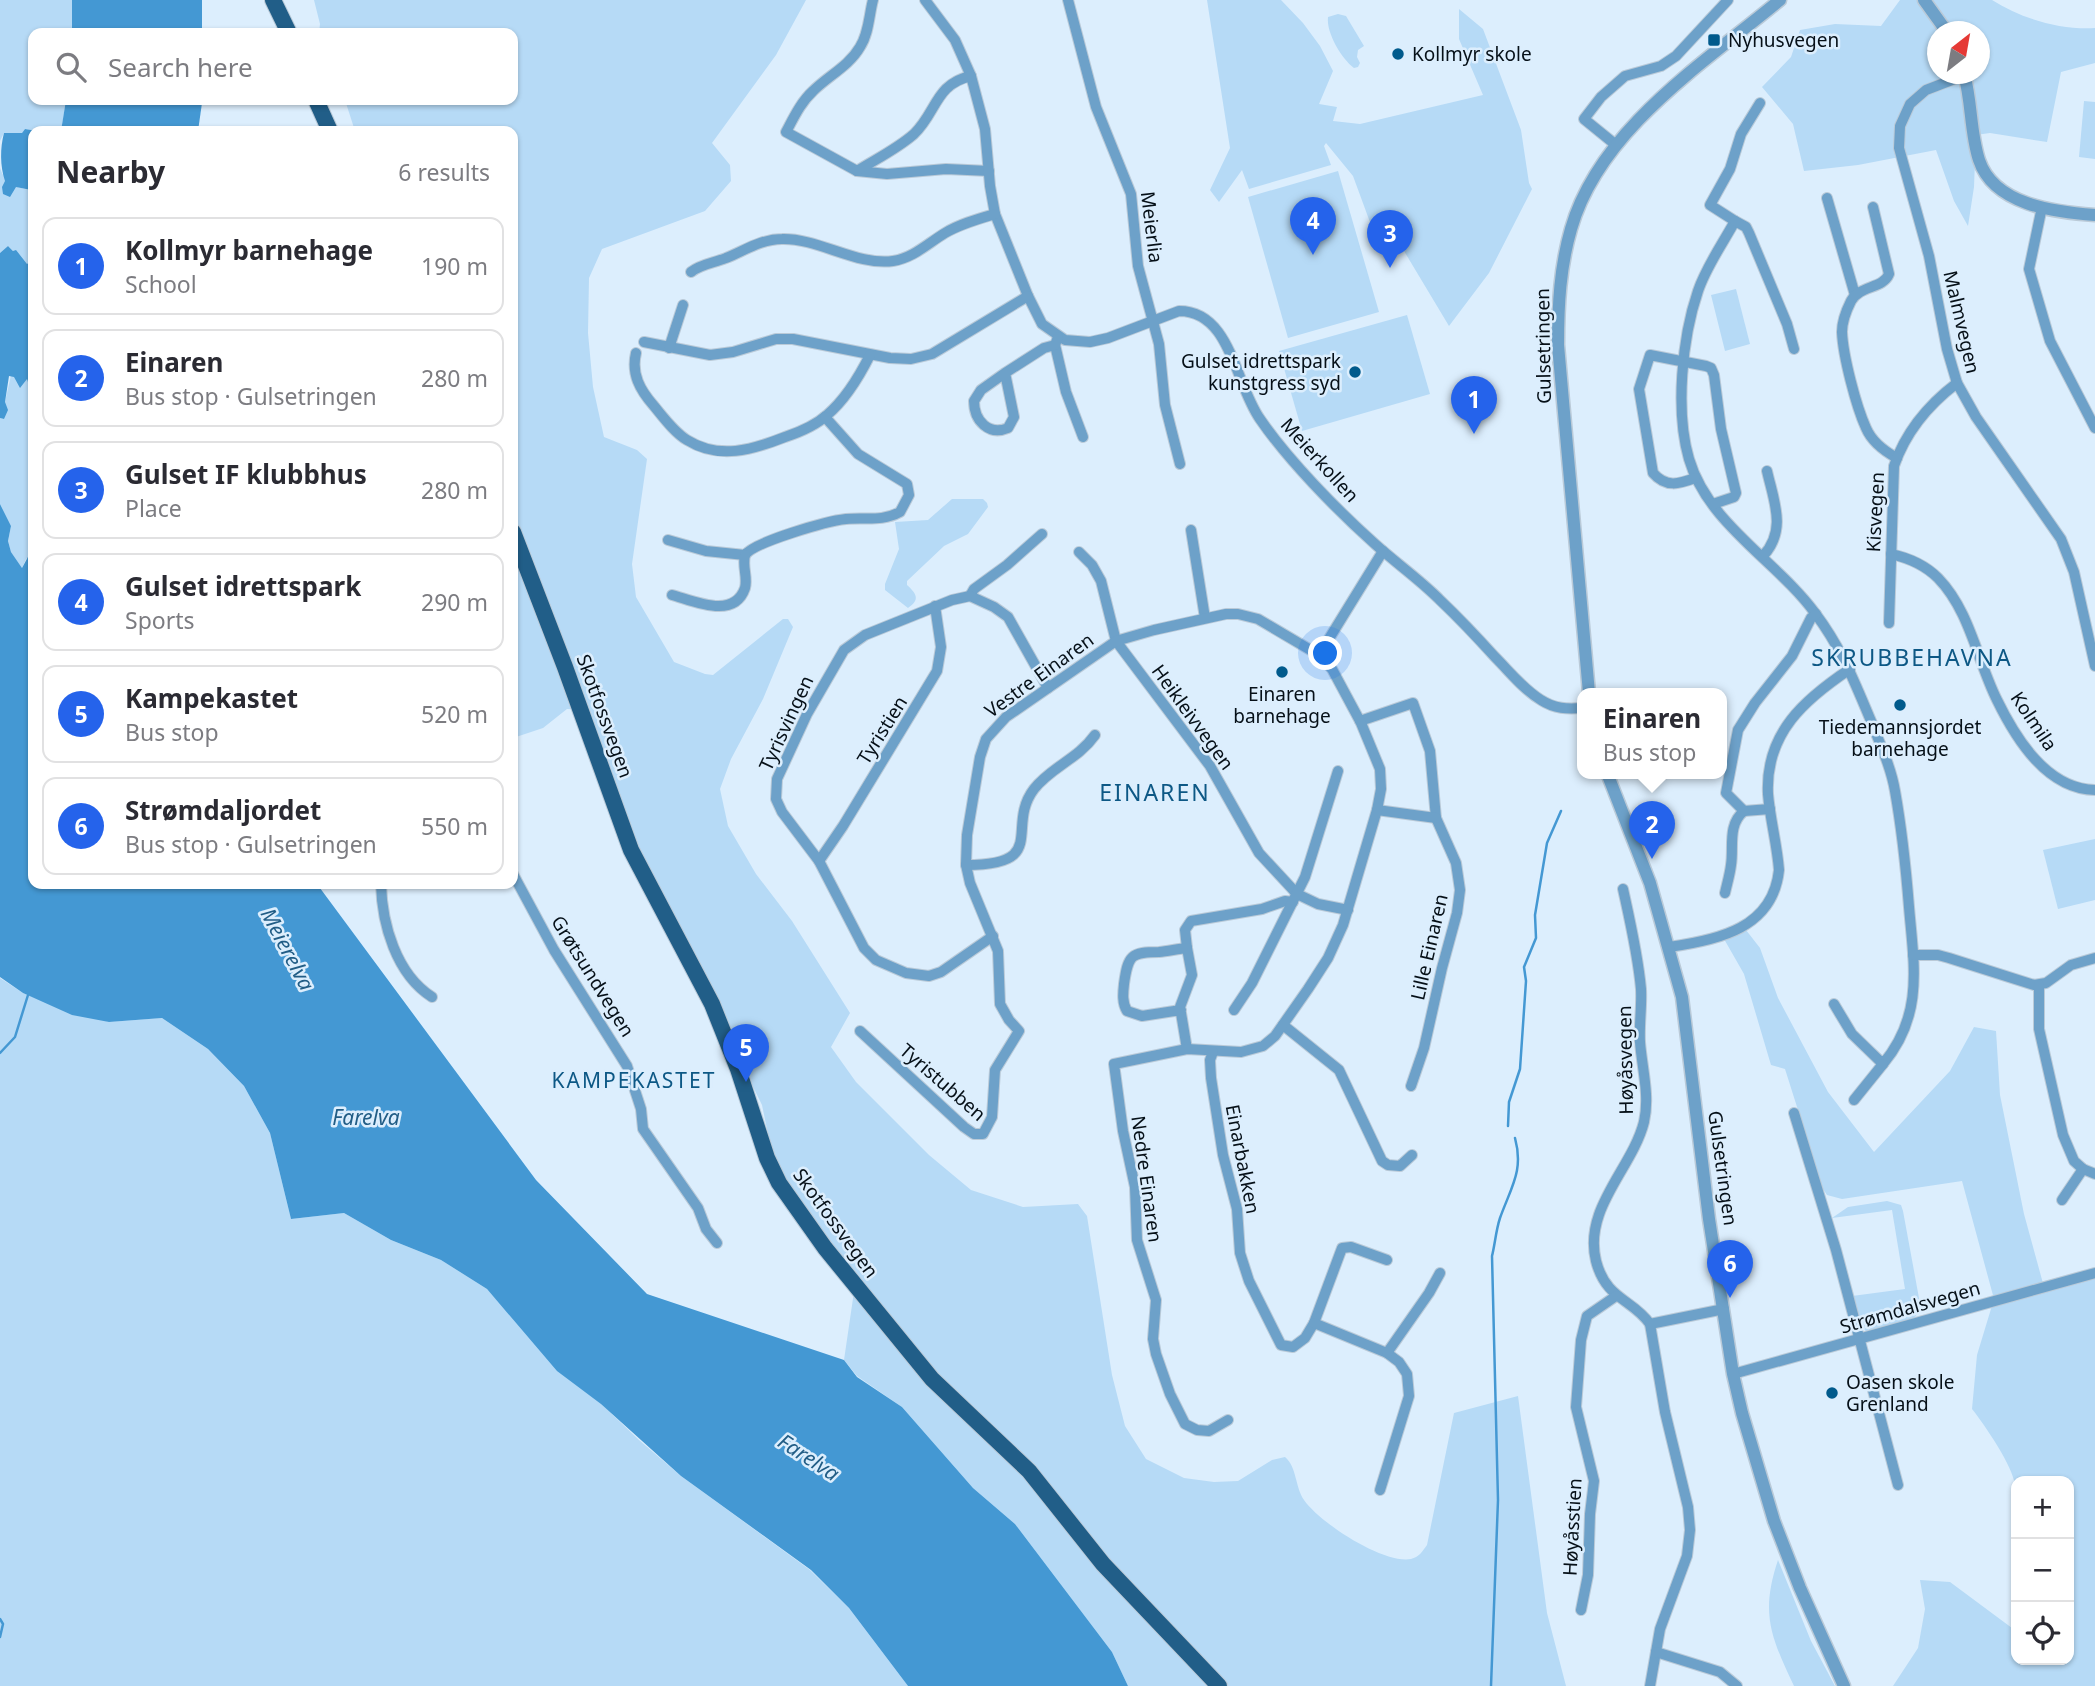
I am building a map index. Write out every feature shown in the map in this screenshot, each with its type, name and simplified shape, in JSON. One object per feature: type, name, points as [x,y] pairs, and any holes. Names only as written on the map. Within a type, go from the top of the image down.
[{"type":"main road","points":[[273,0],[287,28]]},
{"type":"main road","points":[[318,105],[328,126]]},
{"type":"main road","name":"Skotfossvegen","points":[[518,545],[631,850],[712,1004],[738,1069],[766,1158],[779,1183],[825,1248],[924,1370],[1029,1471],[1102,1564],[1219,1686]]},
{"type":"street","points":[[873,0],[860,48],[846,64],[804,100],[786,132],[857,170],[887,174],[946,169],[989,171]]},
{"type":"street","points":[[925,0],[954,40],[971,76],[982,111],[995,214],[1028,296],[1042,324],[1056,341],[1066,392],[1083,437]]},
{"type":"street","name":"Meierlia","points":[[1068,0],[1096,107],[1129,186],[1138,266],[1162,359],[1167,415],[1181,464]]},
{"type":"street","points":[[1616,145],[1584,119],[1601,97],[1625,76],[1668,63],[1728,0]]},
{"type":"street","name":"Gulsetringen","points":[[1589,688],[1561,393],[1558,315],[1562,271],[1571,227],[1594,175],[1616,145],[1647,111],[1780,0]]},
{"type":"street","points":[[1924,0],[1939,21]]},
{"type":"street","points":[[857,170],[902,143],[918,129],[948,86],[971,76]]},
{"type":"street","name":"Malmvegen","points":[[1940,84],[1926,90],[1905,111],[1898,138],[1929,256],[1947,349],[1957,383],[1976,417],[2061,539],[2074,572],[2095,666]]},
{"type":"street","points":[[1966,84],[1979,159],[1988,178],[2003,192],[2042,207],[2095,215]]},
{"type":"street","points":[[1760,103],[1741,134],[1730,169],[1710,205],[1746,227],[1787,324],[1794,349]]},
{"type":"street","points":[[1828,198],[1854,295]]},
{"type":"street","points":[[1873,207],[1889,274],[1884,282],[1869,286],[1854,295],[1844,317],[1842,333],[1866,428],[1882,449],[1897,458]]},
{"type":"street","points":[[2042,207],[2029,269],[2050,341],[2095,428]]},
{"type":"street","points":[[691,272],[763,242],[780,239],[874,260],[895,261],[912,255],[954,228],[995,214]]},
{"type":"street","points":[[1735,221],[1698,290],[1685,361],[1682,417],[1685,444],[1695,478],[1713,504],[1799,592],[1850,669],[1885,755],[1895,789],[1907,877],[1913,955],[1913,999],[1909,1022],[1899,1042],[1854,1100]]},
{"type":"street","points":[[644,342],[700,355],[719,355],[783,339],[816,342],[870,355],[906,360],[923,357],[944,347],[1028,296]]},
{"type":"street","points":[[669,348],[683,305]]},
{"type":"street","name":"Meierkollen","points":[[1056,341],[1099,341],[1179,311],[1188,311],[1211,321],[1225,341],[1241,383],[1259,418],[1311,479],[1383,551],[1440,599],[1535,696],[1551,706],[1577,708]]},
{"type":"street","points":[[1005,373],[1014,417],[1008,428],[995,431],[986,427],[978,418],[974,401],[981,390],[1005,373],[1056,341]]},
{"type":"street","points":[[636,353],[634,371],[641,388],[677,432],[702,447],[724,452],[745,451],[807,429],[825,417],[848,392],[870,355]]},
{"type":"street","points":[[1695,478],[1673,485],[1665,483],[1653,473],[1639,389],[1650,355],[1706,366],[1714,375],[1721,429],[1736,493],[1730,499],[1713,504]]},
{"type":"street","name":"Kisvegen","points":[[1889,622],[1893,480],[1897,458],[1919,419],[1957,383]]},
{"type":"street","points":[[672,595],[725,607],[738,599],[745,587],[743,567],[745,555],[750,549],[833,522],[888,517],[900,512],[908,501],[907,484],[858,454],[825,417]]},
{"type":"street","points":[[1763,556],[1777,535],[1775,508],[1767,471]]},
{"type":"street","points":[[1191,530],[1205,618]]},
{"type":"street","points":[[1042,534],[970,596],[1008,617],[1048,688]]},
{"type":"street","points":[[668,540],[706,551],[745,555]]},
{"type":"street","points":[[1319,656],[1383,551]]},
{"type":"street","name":"Heikleivvegen","points":[[1079,552],[1092,565],[1101,581],[1116,641],[1210,766],[1259,853],[1295,898]]},
{"type":"street","name":"Kolmila","points":[[1891,554],[1926,568],[1948,591],[1971,635],[1997,700],[2028,750],[2067,785],[2095,790]]},
{"type":"street","name":"Tyrisvingen","points":[[970,596],[935,606],[865,635],[844,650],[816,697],[783,764],[776,786],[778,805],[790,825],[819,861],[864,948],[876,960],[915,976],[929,976],[940,972],[993,936]]},
{"type":"street","name":"Tyristien","points":[[819,861],[937,671],[941,647],[935,606]]},
{"type":"street","points":[[1116,641],[1205,618],[1238,614],[1258,619],[1319,656],[1340,681],[1360,721],[1382,779],[1377,810],[1348,910],[1340,935],[1328,958],[1283,1025],[1269,1042],[1257,1049],[1241,1052],[1187,1049],[1181,1010],[1183,996],[1192,975],[1185,929],[1191,921],[1262,909],[1295,898],[1348,910]]},
{"type":"street","points":[[1744,811],[1726,793],[1738,730],[1755,703],[1792,656],[1811,618],[1816,614]]},
{"type":"street","name":"Vestre Einaren","points":[[1019,1031],[1000,1004],[998,951],[975,899],[966,864],[967,835],[980,757],[986,739],[1006,717],[1116,641]]},
{"type":"street","points":[[1669,947],[1694,943],[1742,927],[1764,912],[1775,891],[1779,870],[1770,808],[1769,770],[1783,730],[1800,708],[1850,669]]},
{"type":"street","name":"Lille Einaren","points":[[1360,721],[1413,704],[1430,751],[1436,818],[1456,863],[1460,890],[1460,902],[1424,1048],[1411,1086]]},
{"type":"street","points":[[966,864],[993,863],[1014,854],[1020,845],[1026,807],[1035,787],[1080,754],[1095,735]]},
{"type":"street","points":[[1234,1010],[1252,983],[1305,877],[1338,771]]},
{"type":"street","name":"Gulsetringen","points":[[1609,779],[1645,871],[1682,998],[1709,1219],[1733,1374],[1755,1465],[1800,1588],[1844,1686]]},
{"type":"street","points":[[1725,893],[1731,867],[1733,833],[1740,814],[1744,811],[1770,808]]},
{"type":"street","points":[[1377,810],[1436,818]]},
{"type":"street","name":"Grøtsundvegen","points":[[518,883],[554,950],[627,1066],[641,1108],[643,1129],[698,1208],[706,1229],[717,1243]]},
{"type":"street","points":[[381,889],[387,930],[406,970],[418,986],[432,997]]},
{"type":"street","name":"Høyåsvegen","points":[[1623,889],[1641,987],[1640,1036],[1646,1100],[1644,1123],[1599,1215],[1594,1237],[1599,1271],[1616,1296],[1650,1324]]},
{"type":"street","points":[[1181,1010],[1142,1016],[1130,1014],[1124,1008],[1124,981],[1129,963],[1139,952],[1187,948]]},
{"type":"street","points":[[1913,955],[1938,955],[2028,984],[2039,985],[2051,980],[2071,965],[2095,958]]},
{"type":"street","points":[[2039,985],[2039,1029],[2063,1135],[2074,1161],[2095,1174]]},
{"type":"street","points":[[1834,1004],[1852,1034],[1883,1064]]},
{"type":"street","points":[[1283,1025],[1339,1070],[1382,1161],[1400,1167],[1412,1155]]},
{"type":"street","name":"Tyristubben","points":[[860,1031],[964,1127],[979,1136],[986,1130],[992,1117],[992,1079],[998,1063],[1019,1031]]},
{"type":"street","name":"Nedre Einaren","points":[[1187,1049],[1114,1064],[1122,1131],[1135,1187],[1137,1240],[1156,1300],[1154,1347],[1181,1418],[1191,1427],[1203,1431],[1214,1429],[1228,1420]]},
{"type":"street","name":"Einarbakken","points":[[1213,1052],[1210,1068],[1214,1100],[1223,1155],[1237,1209],[1239,1245],[1244,1270],[1281,1345],[1297,1345],[1305,1338],[1314,1323],[1342,1248],[1351,1247],[1387,1260]]},
{"type":"street","points":[[1794,1113],[1836,1250],[1898,1485]]},
{"type":"street","points":[[2062,1200],[2083,1169]]},
{"type":"street","points":[[1387,1353],[1440,1273]]},
{"type":"street","name":"Strømdalsvegen","points":[[1733,1374],[2095,1273]]},
{"type":"street","name":"Høyåsstien","points":[[1581,1610],[1588,1575],[1594,1481],[1576,1407],[1581,1340],[1587,1316],[1616,1296]]},
{"type":"street","points":[[1650,1686],[1663,1617],[1687,1556],[1690,1531],[1688,1507],[1665,1412],[1650,1324],[1724,1309]]},
{"type":"street","points":[[1314,1323],[1387,1353],[1404,1367],[1410,1391],[1380,1490]]},
{"type":"street","points":[[1656,1652],[1720,1672],[1737,1686]]},
{"type":"shaded area","points":[[0,0],[72,0],[72,28],[28,28],[28,105],[65,105],[62,126],[28,126],[28,130],[22,133],[4,133],[0,141]]},
{"type":"shaded area","points":[[314,0],[806,0],[776,55],[712,143],[730,165],[731,181],[705,211],[602,249],[589,278],[588,333],[593,387],[604,437],[637,450],[647,459],[632,564],[636,597],[674,662],[705,674],[713,675],[783,619],[788,619],[793,627],[763,699],[731,759],[720,789],[728,826],[756,874],[792,921],[850,1013],[831,1047],[856,1082],[929,1155],[971,1190],[1023,1207],[1078,1204],[1087,1216],[1112,1375],[1125,1426],[1146,1459],[1184,1478],[1214,1482],[1238,1481],[1272,1460],[1285,1457],[1292,1466],[1304,1500],[1324,1520],[1369,1549],[1399,1559],[1411,1559],[1418,1556],[1427,1545],[1454,1413],[1518,1396],[1547,1613],[1566,1686],[1128,1686],[1112,1652],[1015,1524],[973,1488],[902,1407],[857,1376],[844,1360],[856,1278],[782,1174],[769,1139],[762,1105],[645,867],[589,710],[567,709],[543,728],[518,736],[518,126],[353,126],[347,105],[518,105],[518,28],[320,28]]},
{"type":"shaded area","points":[[1207,0],[1281,0],[1320,46],[1333,71],[1319,104],[1337,107],[1333,121],[1360,124],[1483,95],[1459,39],[1459,9],[1483,29],[1521,130],[1532,189],[1489,273],[1449,326],[1401,246],[1378,244],[1353,176],[1326,143],[1324,146],[1331,165],[1249,189],[1242,170],[1219,202],[1210,190],[1230,148]]},
{"type":"shaded area","points":[[1900,0],[1992,0],[2016,13],[2042,22],[2095,28],[2095,63],[2061,72],[2047,142],[1990,133],[1976,135],[1974,187],[1968,226],[1954,201],[1936,150],[1858,165],[1804,171],[1793,124],[1762,87],[1791,57],[1800,30],[1835,24],[1881,26]]},
{"type":"shaded area","points":[[1338,14],[1346,16],[1364,46],[1358,50],[1358,67],[1354,68],[1349,64],[1332,38],[1328,17]]},
{"type":"shaded area","points":[[2084,101],[2095,102],[2095,159],[2079,157]]},
{"type":"shaded area","points":[[0,168],[8,182],[28,189],[28,265],[8,246],[0,253]]},
{"type":"shaded area","points":[[1338,171],[1379,312],[1288,338],[1248,197]]},
{"type":"shaded area","points":[[1736,289],[1750,344],[1725,351],[1711,295]]},
{"type":"shaded area","name":"Gulset idrettspark kunstgress syd","points":[[1407,315],[1430,394],[1302,431],[1279,351]]},
{"type":"shaded area","points":[[11,375],[27,379],[28,558],[22,568],[11,552],[8,541],[11,526],[0,504],[0,418],[4,419]]},
{"type":"shaded area","points":[[952,499],[983,499],[988,507],[968,534],[944,546],[907,581],[916,597],[908,608],[885,590],[899,549],[895,522],[928,520]]},
{"type":"shaded area","points":[[2095,839],[2095,900],[2058,909],[2043,850]]},
{"type":"shaded area","points":[[1746,930],[1760,948],[1778,998],[1828,1092],[1874,1152],[1950,1071],[1974,1027],[1996,1031],[2000,1095],[2024,1214],[2044,1287],[2095,1274],[2095,1686],[1893,1686],[1918,1648],[1925,1609],[1920,1580],[1950,1582],[2011,1627],[2011,1665],[2074,1665],[2074,1476],[2013,1476],[1997,1445],[1972,1409],[1977,1355],[1994,1299],[1962,1181],[1842,1199],[1827,1195],[1785,1069],[1771,1065],[1744,974],[1724,939]]},
{"type":"shaded area","points":[[0,978],[23,993],[109,1022],[162,1018],[208,1049],[244,1086],[270,1133],[291,1219],[344,1213],[391,1240],[441,1260],[487,1289],[522,1328],[639,1440],[681,1476],[810,1570],[849,1608],[908,1686],[0,1686]]},
{"type":"shaded area","points":[[1887,1201],[1901,1205],[1903,1211],[1921,1309],[1912,1321],[1866,1331],[1859,1324],[1852,1296],[1905,1289],[1892,1210],[1832,1218],[1848,1207]]},
{"type":"shaded area","points":[[1778,1560],[1811,1641],[1835,1686],[1794,1686],[1786,1669],[1774,1639],[1769,1611]]},
{"type":"water","points":[[72,0],[202,0],[202,28],[72,28]]},
{"type":"water","points":[[65,105],[202,105],[199,126],[62,126]]},
{"type":"water","points":[[28,130],[28,189],[16,187],[10,197],[3,194],[2,187],[5,181],[1,163],[4,133],[22,133]]},
{"type":"water","points":[[8,246],[13,251],[16,250],[28,263],[28,382],[27,379],[20,388],[14,377],[9,376],[5,402],[8,410],[4,419],[0,418],[0,253]]},
{"type":"water","name":"Farelva","points":[[0,504],[11,526],[8,541],[11,552],[22,568],[28,557],[28,889],[321,889],[536,1180],[647,1294],[844,1360],[857,1377],[902,1407],[973,1488],[1015,1524],[1112,1652],[1128,1686],[908,1686],[849,1608],[811,1570],[681,1476],[601,1404],[557,1371],[487,1289],[441,1260],[391,1240],[344,1213],[291,1219],[270,1133],[244,1086],[208,1049],[162,1018],[109,1022],[72,1015],[23,993],[0,977]]},
{"type":"waterway","points":[[1508,1126],[1509,1102],[1520,1069],[1526,981],[1524,967],[1536,938],[1535,915],[1547,843],[1561,811]]},
{"type":"waterway","points":[[0,1053],[15,1037],[28,995]]},
{"type":"waterway","points":[[1491,1686],[1498,1500],[1492,1256],[1499,1223],[1517,1170],[1515,1138]]},
{"type":"waterway","points":[[0,1619],[3,1624],[0,1637]]},
{"type":"place","name":"Nyhusvegen","points":[[1714,40]]},
{"type":"place","name":"Kollmyr skole","points":[[1398,54]]},
{"type":"place","name":"Gulset idrettspark","points":[[1313,255]]},
{"type":"place","name":"Gulset IF klubbhus","points":[[1390,268]]},
{"type":"place","name":"Gulset idrettspark kunstgress syd","points":[[1355,372]]},
{"type":"place","name":"Kollmyr barnehage","points":[[1474,434]]},
{"type":"place","name":"Einaren barnehage","points":[[1282,672]]},
{"type":"place","name":"Tiedemannsjordet barnehage","points":[[1900,705]]},
{"type":"place","name":"Einaren","points":[[1652,859]]},
{"type":"place","name":"Kampekastet","points":[[746,1082]]},
{"type":"place","name":"Strømdaljordet","points":[[1730,1298]]},
{"type":"place","name":"Oasen skole Grenland","points":[[1832,1393]]},
{"type":"district","name":"SKRUBBEHAVNA","points":[[1912,657]]},
{"type":"district","name":"EINAREN","points":[[1155,792]]},
{"type":"district","name":"KAMPEKASTET","points":[[634,1080]]},
{"type":"water label","name":"Meierelva","points":[[288,949]]}]
